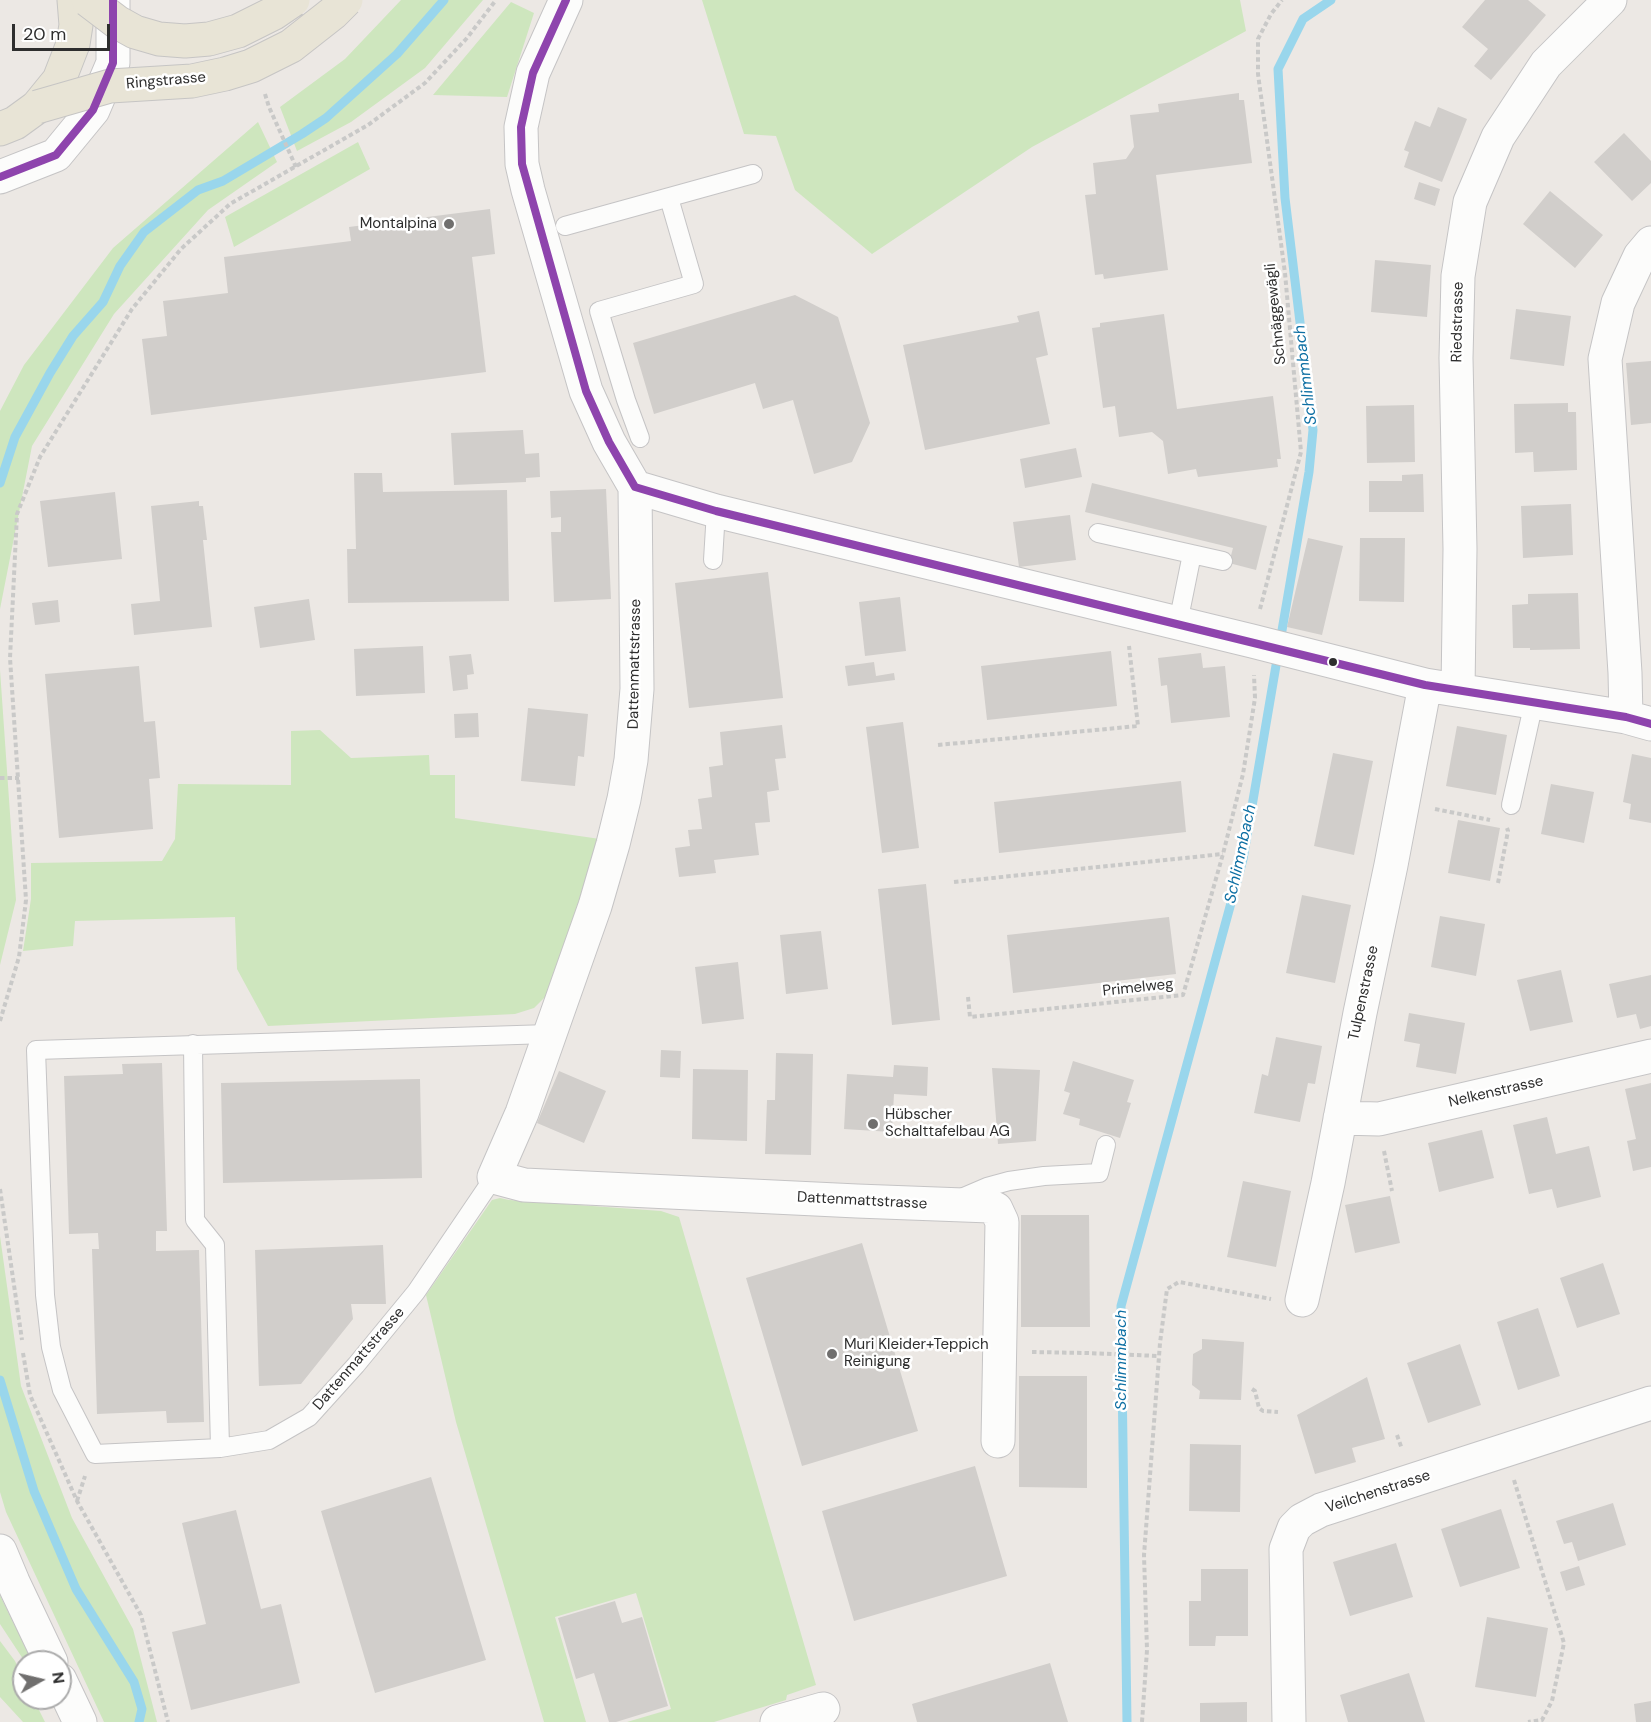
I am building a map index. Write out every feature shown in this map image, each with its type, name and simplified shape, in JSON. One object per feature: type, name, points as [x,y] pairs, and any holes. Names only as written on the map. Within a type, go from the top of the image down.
[{"type":"main road","points":[[0,129],[15,123],[37,107],[59,80],[73,44],[76,25],[74,0]]},
{"type":"main road","points":[[88,0],[117,22],[135,32],[159,39],[185,41],[238,31],[265,18],[293,0]]},
{"type":"main road","name":"Ringstrasse","points":[[37,107],[110,86],[192,81],[251,66],[291,46],[346,0]]},
{"type":"street","points":[[0,177],[56,155],[93,110],[113,63],[113,0]]},
{"type":"street","points":[[566,0],[534,73],[521,127],[522,164],[586,391],[609,442],[635,487],[716,511],[1125,610],[1267,638],[1425,685],[1638,720],[1625,673],[1605,359],[1618,303],[1640,256],[1651,243]]},
{"type":"street","name":"Riedstrasse","points":[[1458,690],[1460,549],[1456,358],[1458,276],[1470,202],[1498,137],[1546,64],[1610,0]]},
{"type":"street","name":"Dattenmattstrasse","points":[[635,487],[637,689],[631,760],[613,844],[598,896],[522,1113],[494,1177],[524,1185],[990,1206],[996,1209],[1002,1222],[998,1441]]},
{"type":"street","name":"Tulpenstrasse","points":[[1302,1300],[1328,1184],[1425,685]]},
{"type":"street","name":"Nelkenstrasse","points":[[1340,1118],[1377,1119],[1651,1056]]},
{"type":"street","name":"Veilchenstrasse","points":[[1289,1722],[1286,1549],[1294,1528],[1321,1510],[1651,1403]]},
{"type":"street","points":[[0,1551],[45,1650]]},
{"type":"street","points":[[72,1705],[80,1722]]},
{"type":"street","points":[[777,1722],[825,1715]]},
{"type":"lane","points":[[565,226],[753,174]]},
{"type":"lane","points":[[640,438],[599,311],[694,284],[669,198]]},
{"type":"lane","points":[[578,360],[611,352]]},
{"type":"lane","points":[[713,560],[716,511]]},
{"type":"lane","points":[[1098,533],[1223,561]]},
{"type":"lane","points":[[1178,622],[1192,554]]},
{"type":"lane","points":[[1511,805],[1534,702]]},
{"type":"lane","points":[[220,1448],[215,1245],[195,1220],[193,1044],[549,1034]]},
{"type":"lane","name":"Dattenmattstrasse","points":[[193,1044],[36,1050],[45,1295],[51,1347],[62,1390],[95,1454],[220,1448],[269,1440],[309,1417],[356,1365],[416,1292],[494,1177]]},
{"type":"lane","points":[[946,1205],[987,1186],[1009,1181],[1044,1176],[1099,1173],[1106,1145]]},
{"type":"path","points":[[0,1021],[19,957],[26,900],[10,658],[17,514],[40,457],[132,309],[181,249],[230,204],[368,125],[424,83],[467,38],[496,0]]},
{"type":"path","name":"Schnäggewägli","points":[[1267,638],[1301,452],[1285,273],[1258,74],[1258,39],[1271,14],[1282,0]]},
{"type":"path","points":[[269,107],[296,167]]},
{"type":"path","points":[[938,745],[1138,726],[1125,610]]},
{"type":"path","name":"Primelweg","points":[[968,997],[970,1017],[1183,995],[1243,774],[1267,638]]},
{"type":"path","points":[[0,778],[19,778]]},
{"type":"path","points":[[1403,802],[1500,822],[1506,826],[1508,831],[1498,883]]},
{"type":"path","points":[[954,882],[1223,854]]},
{"type":"path","points":[[1377,1119],[1392,1191]]},
{"type":"path","points":[[1142,1722],[1147,1650],[1144,1555],[1159,1356],[1167,1289],[1179,1282],[1284,1302],[1302,1300]]},
{"type":"path","points":[[999,1352],[1159,1356]]},
{"type":"path","points":[[1252,1389],[1255,1391],[1259,1408],[1269,1412],[1278,1412]]},
{"type":"path","points":[[1505,1451],[1564,1643],[1552,1701],[1542,1720],[1528,1722]]},
{"type":"green space","points":[[401,0],[483,0],[425,68],[351,122],[297,151],[280,107],[345,59]]},
{"type":"green space","points":[[702,0],[1240,0],[1246,31],[1032,147],[872,254],[795,190],[776,136],[744,134]]},
{"type":"green space","points":[[511,2],[534,13],[507,97],[433,95]]},
{"type":"green space","points":[[258,122],[277,162],[208,210],[114,314],[32,446],[0,609],[0,411],[24,365],[113,248]]},
{"type":"green space","points":[[358,142],[370,169],[234,247],[225,217]]},
{"type":"green space","points":[[0,670],[16,900],[0,965]]},
{"type":"green space","points":[[320,730],[351,758],[429,755],[430,775],[455,775],[455,818],[600,839],[548,994],[534,1008],[515,1014],[268,1026],[237,969],[235,917],[75,921],[73,946],[23,951],[31,899],[31,863],[162,861],[175,839],[178,784],[291,785],[291,731]]},
{"type":"green space","points":[[500,1198],[661,1211],[679,1217],[816,1685],[787,1695],[786,1700],[714,1722],[627,1722],[671,1709],[636,1593],[555,1617],[586,1722],[544,1722],[456,1422],[426,1295],[492,1200]]},
{"type":"green space","points":[[0,1236],[21,1386],[72,1518],[133,1629],[157,1722],[104,1722],[6,1512],[0,1492]]},
{"type":"green space","points":[[0,1595],[28,1650],[17,1650],[0,1624]]},
{"type":"green space","points":[[0,1641],[12,1657],[12,1710],[39,1710],[45,1722],[23,1722],[0,1697]]},
{"type":"building","points":[[1485,0],[1528,0],[1546,15],[1491,80],[1474,66],[1488,49],[1462,27]]},
{"type":"building","points":[[1239,93],[1239,100],[1244,100],[1252,163],[1156,175],[1168,270],[1104,279],[1103,274],[1095,275],[1085,195],[1096,194],[1093,163],[1126,159],[1134,147],[1130,115],[1159,112],[1158,104]]},
{"type":"building","points":[[1438,107],[1467,119],[1442,182],[1404,167],[1409,152],[1404,150],[1415,121],[1430,127]]},
{"type":"building","points":[[1624,133],[1651,161],[1651,183],[1632,201],[1594,162]]},
{"type":"building","points":[[1419,182],[1440,189],[1435,206],[1414,199]]},
{"type":"building","points":[[1550,191],[1603,235],[1575,268],[1523,224]]},
{"type":"building","points":[[490,209],[495,254],[472,257],[486,372],[151,415],[142,339],[167,336],[163,301],[228,293],[224,257],[351,241],[349,227]]},
{"type":"building","points":[[1375,260],[1431,265],[1427,317],[1371,312]]},
{"type":"building","points":[[795,295],[838,317],[870,423],[852,462],[814,474],[793,400],[763,409],[755,383],[654,414],[633,343]]},
{"type":"building","points":[[1516,309],[1571,316],[1564,366],[1510,359]]},
{"type":"building","points":[[1039,311],[1048,355],[1036,358],[1050,424],[925,450],[903,345],[1019,322],[1017,316]]},
{"type":"building","points":[[1164,314],[1177,409],[1273,396],[1281,459],[1277,459],[1278,467],[1198,477],[1196,469],[1168,474],[1163,441],[1152,432],[1119,437],[1115,406],[1103,408],[1092,328],[1100,327],[1100,323]]},
{"type":"building","points":[[1651,361],[1651,423],[1631,425],[1626,363]]},
{"type":"building","points":[[1568,403],[1568,412],[1576,412],[1577,470],[1534,472],[1533,452],[1515,453],[1514,404]]},
{"type":"building","points":[[1414,405],[1415,462],[1367,463],[1366,406]]},
{"type":"building","points":[[523,430],[525,454],[539,453],[540,477],[526,478],[526,482],[454,485],[451,433]]},
{"type":"building","points":[[1076,448],[1082,477],[1025,488],[1020,459]]},
{"type":"building","points":[[354,473],[382,473],[383,492],[507,490],[509,601],[348,603],[347,549],[356,549]]},
{"type":"building","points":[[1423,474],[1424,512],[1369,512],[1369,481],[1402,481],[1402,475]]},
{"type":"building","points":[[1092,483],[1267,526],[1256,570],[1229,563],[1233,548],[1085,512]]},
{"type":"building","points":[[606,489],[611,599],[554,602],[551,532],[561,532],[561,517],[551,518],[550,491]]},
{"type":"building","points":[[115,492],[122,559],[48,567],[40,501]]},
{"type":"building","points":[[199,501],[199,506],[203,506],[207,540],[203,540],[212,627],[134,635],[131,604],[160,601],[151,506]]},
{"type":"building","points":[[1571,504],[1573,555],[1523,558],[1521,506]]},
{"type":"building","points":[[1070,515],[1076,560],[1019,567],[1013,522]]},
{"type":"building","points":[[1308,538],[1343,546],[1322,635],[1287,627]]},
{"type":"building","points":[[1360,538],[1405,538],[1404,602],[1359,601]]},
{"type":"building","points":[[768,572],[783,698],[689,708],[675,583]]},
{"type":"building","points":[[1578,593],[1580,649],[1513,648],[1512,605],[1528,604],[1528,594]]},
{"type":"building","points":[[900,597],[906,651],[865,656],[859,602]]},
{"type":"building","points":[[309,599],[315,640],[260,648],[254,607]]},
{"type":"building","points":[[58,600],[60,622],[35,625],[32,603]]},
{"type":"building","points":[[423,646],[425,693],[356,696],[354,649]]},
{"type":"building","points":[[1111,651],[1117,706],[987,720],[981,666]]},
{"type":"building","points":[[1201,653],[1203,668],[1225,666],[1230,717],[1171,723],[1167,685],[1161,686],[1158,658]]},
{"type":"building","points":[[471,654],[474,674],[467,675],[468,689],[453,691],[449,656]]},
{"type":"building","points":[[874,662],[876,676],[894,673],[895,680],[848,686],[845,666]]},
{"type":"building","points":[[139,666],[144,722],[155,721],[160,778],[149,779],[153,829],[59,838],[45,674]]},
{"type":"building","points":[[528,708],[588,714],[584,757],[578,756],[575,786],[521,781]]},
{"type":"building","points":[[478,713],[479,737],[455,738],[454,714]]},
{"type":"building","points":[[903,722],[919,848],[882,853],[866,727]]},
{"type":"building","points":[[782,725],[786,758],[775,759],[779,790],[767,792],[770,822],[755,823],[759,855],[714,860],[716,873],[679,877],[675,848],[690,846],[688,830],[702,829],[698,799],[712,797],[709,767],[723,765],[720,732]]},
{"type":"building","points":[[1457,726],[1507,735],[1496,795],[1446,786]]},
{"type":"building","points":[[1333,753],[1373,761],[1354,855],[1314,846]]},
{"type":"building","points":[[1632,754],[1651,758],[1651,823],[1629,819],[1631,804],[1623,802]]},
{"type":"building","points":[[1181,781],[1186,832],[999,853],[994,802]]},
{"type":"building","points":[[1551,784],[1594,792],[1584,843],[1541,834]]},
{"type":"building","points":[[1458,820],[1500,828],[1490,881],[1448,873]]},
{"type":"building","points":[[926,884],[940,1020],[892,1025],[878,889]]},
{"type":"building","points":[[1302,895],[1351,905],[1335,983],[1286,973]]},
{"type":"building","points":[[1440,916],[1485,924],[1476,976],[1431,967]]},
{"type":"building","points":[[1169,917],[1176,974],[1013,993],[1007,935]]},
{"type":"building","points":[[821,931],[828,989],[786,994],[780,935]]},
{"type":"building","points":[[738,962],[744,1019],[702,1024],[695,967]]},
{"type":"building","points":[[1561,970],[1573,1022],[1530,1031],[1517,980]]},
{"type":"building","points":[[1651,975],[1651,1026],[1640,1029],[1636,1014],[1617,1018],[1609,984]]},
{"type":"building","points":[[1409,1013],[1465,1023],[1456,1074],[1416,1067],[1420,1044],[1404,1041]]},
{"type":"building","points":[[1276,1037],[1322,1046],[1315,1084],[1308,1083],[1300,1122],[1254,1113],[1262,1074],[1268,1076]]},
{"type":"building","points":[[661,1050],[681,1051],[680,1078],[660,1077]]},
{"type":"building","points":[[776,1053],[813,1054],[811,1155],[765,1154],[767,1100],[775,1100]]},
{"type":"building","points":[[1073,1061],[1134,1080],[1127,1102],[1131,1103],[1120,1138],[1079,1125],[1080,1119],[1063,1114],[1070,1093],[1064,1091]]},
{"type":"building","points":[[162,1063],[167,1231],[156,1231],[156,1251],[199,1250],[204,1422],[167,1423],[166,1411],[97,1414],[92,1249],[99,1249],[98,1233],[69,1234],[64,1076],[123,1074],[122,1064]]},
{"type":"building","points":[[894,1065],[928,1067],[927,1096],[894,1094],[892,1132],[844,1129],[847,1074],[893,1077]]},
{"type":"building","points":[[992,1068],[1040,1070],[1036,1141],[998,1144]]},
{"type":"building","points":[[693,1069],[748,1070],[747,1141],[692,1139]]},
{"type":"building","points":[[559,1071],[606,1091],[584,1143],[537,1123]]},
{"type":"building","points":[[420,1079],[422,1178],[223,1183],[221,1083]]},
{"type":"building","points":[[1651,1083],[1651,1167],[1633,1171],[1627,1141],[1636,1139],[1625,1089]]},
{"type":"building","points":[[1547,1117],[1556,1154],[1589,1146],[1601,1197],[1557,1208],[1552,1189],[1529,1194],[1513,1125]]},
{"type":"building","points":[[1482,1130],[1494,1178],[1439,1192],[1428,1143]]},
{"type":"building","points":[[1243,1181],[1291,1191],[1276,1267],[1227,1257]]},
{"type":"building","points":[[1390,1196],[1400,1243],[1355,1253],[1345,1205]]},
{"type":"building","points":[[1021,1215],[1089,1215],[1090,1327],[1021,1327]]},
{"type":"building","name":"Muri Kleider+Teppich Reinigung","points":[[862,1243],[918,1431],[802,1466],[746,1278]]},
{"type":"building","points":[[383,1245],[386,1304],[351,1304],[353,1319],[301,1384],[259,1386],[255,1250]]},
{"type":"building","points":[[1603,1263],[1620,1314],[1577,1328],[1560,1278]]},
{"type":"building","points":[[1538,1308],[1560,1376],[1518,1390],[1497,1322]]},
{"type":"building","points":[[1202,1339],[1244,1342],[1241,1400],[1199,1399],[1200,1391],[1192,1385],[1193,1354],[1202,1349]]},
{"type":"building","points":[[1460,1344],[1481,1405],[1428,1423],[1407,1363]]},
{"type":"building","points":[[1019,1376],[1087,1376],[1087,1488],[1019,1487]]},
{"type":"building","points":[[1367,1377],[1385,1439],[1352,1448],[1356,1462],[1315,1474],[1297,1415]]},
{"type":"building","points":[[1190,1444],[1241,1445],[1240,1512],[1189,1511]]},
{"type":"building","points":[[975,1466],[1007,1576],[854,1621],[822,1511]]},
{"type":"building","points":[[431,1477],[486,1660],[375,1693],[321,1511]]},
{"type":"building","points":[[1613,1503],[1626,1545],[1578,1561],[1572,1542],[1564,1544],[1556,1521]]},
{"type":"building","points":[[1501,1509],[1520,1568],[1460,1587],[1441,1529]]},
{"type":"building","points":[[236,1510],[261,1609],[281,1604],[300,1683],[191,1710],[172,1632],[206,1624],[182,1523]]},
{"type":"building","points":[[1396,1543],[1413,1597],[1350,1616],[1333,1562]]},
{"type":"building","points":[[1579,1566],[1585,1585],[1566,1591],[1560,1572]]},
{"type":"building","points":[[1201,1569],[1248,1569],[1248,1636],[1216,1636],[1215,1646],[1189,1646],[1189,1601],[1201,1601]]},
{"type":"building","points":[[615,1601],[622,1623],[642,1617],[668,1706],[616,1722],[609,1722],[594,1673],[576,1679],[558,1618]]},
{"type":"building","points":[[1487,1617],[1548,1628],[1536,1697],[1475,1687]]},
{"type":"building","points":[[1050,1663],[1068,1722],[917,1722],[912,1704]]},
{"type":"building","points":[[1409,1673],[1425,1722],[1348,1722],[1340,1695]]},
{"type":"building","points":[[1651,1701],[1651,1722],[1636,1722],[1634,1704]]},
{"type":"building","points":[[1247,1702],[1247,1722],[1200,1722],[1200,1703]]},
{"type":"waterway","points":[[0,483],[15,437],[50,373],[73,336],[103,302],[120,266],[144,232],[198,190],[223,181],[326,118],[397,54],[444,0]]},
{"type":"waterway","name":"Schlimmbach","points":[[1127,1722],[1121,1306],[1243,859],[1309,472],[1313,430],[1285,198],[1278,69],[1303,19],[1331,0]]},
{"type":"waterway","points":[[0,1380],[34,1491],[76,1589],[134,1682],[142,1709],[139,1722]]},
{"type":"transit line","points":[[0,177],[56,155],[93,110],[113,63],[113,0]]},
{"type":"transit line","points":[[566,0],[533,73],[521,127],[522,164],[586,391],[609,442],[635,487],[716,511],[1425,685],[1626,717],[1651,724]]},
{"type":"place","name":"Montalpina","points":[[449,224]]},
{"type":"place","name":"Hübscher Schalttafelbau AG","points":[[873,1124]]},
{"type":"place","name":"Muri Kleider+Teppich Reinigung","points":[[832,1354]]}]
